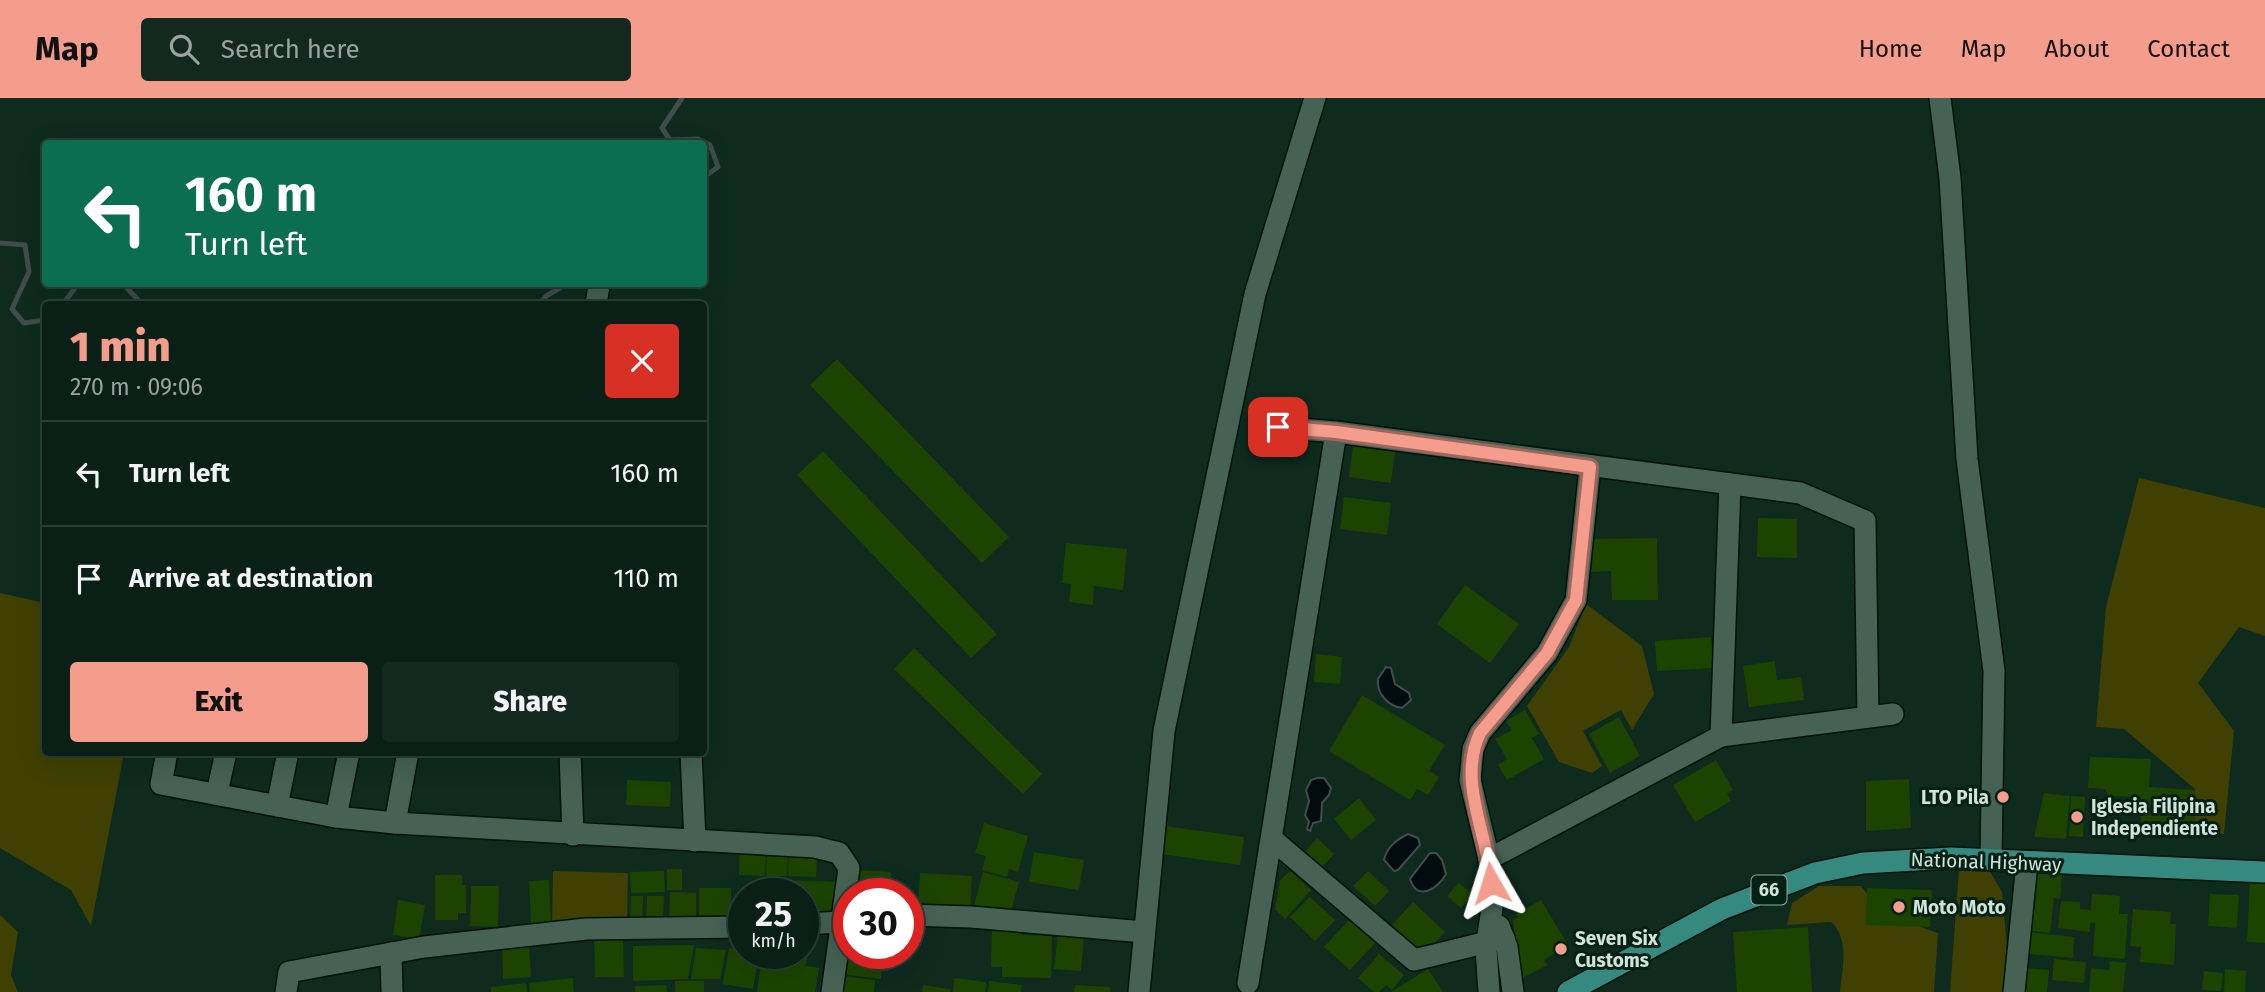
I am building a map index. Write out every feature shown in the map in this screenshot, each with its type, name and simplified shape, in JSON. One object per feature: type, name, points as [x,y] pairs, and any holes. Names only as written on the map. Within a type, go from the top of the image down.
[{"type":"main road","name":"National Highway","points":[[1568,992],[1722,909],[1815,873],[1888,861],[1991,859],[2027,863],[2265,872]]},
{"type":"street","points":[[1139,992],[1164,732],[1255,294],[1315,98]]},
{"type":"street","points":[[1940,98],[1950,178],[1967,459],[1994,671],[1991,859]]},
{"type":"street","points":[[1278,427],[1336,432],[1800,493],[1865,521],[1868,717]]},
{"type":"street","points":[[1248,983],[1336,432]]},
{"type":"street","points":[[1513,992],[1496,939],[1489,859],[1470,780],[1473,748],[1480,733],[1547,653],[1576,600],[1590,467]]},
{"type":"street","points":[[1721,736],[1730,484]]},
{"type":"street","points":[[1489,859],[1721,736],[1893,714]]},
{"type":"street","points":[[166,756],[161,784],[336,817],[573,835],[815,847],[839,853],[849,868],[848,878]]},
{"type":"street","points":[[217,793],[225,756]]},
{"type":"street","points":[[277,806],[287,756]]},
{"type":"street","points":[[336,817],[348,756]]},
{"type":"street","points":[[395,823],[407,756]]},
{"type":"street","points":[[570,756],[573,835]]},
{"type":"street","points":[[691,756],[695,841]]},
{"type":"street","points":[[1272,839],[1414,960],[1496,939]]},
{"type":"street","points":[[2014,992],[2027,863]]},
{"type":"street","points":[[924,916],[1143,932]]},
{"type":"street","points":[[286,992],[289,972],[424,947],[586,929],[728,927]]},
{"type":"street","points":[[1489,992],[1496,939]]},
{"type":"street","points":[[391,953],[392,992]]},
{"type":"street","points":[[832,992],[836,969]]},
{"type":"shaded area","points":[[2139,478],[2265,508],[2265,636],[2239,627],[2198,683],[2234,731],[2224,834],[2194,831],[2195,789],[2124,729],[2096,727],[2106,607]]},
{"type":"shaded area","points":[[0,593],[42,602],[42,756],[123,756],[91,926],[71,890],[0,848]]},
{"type":"shaded area","points":[[1586,604],[1642,646],[1654,694],[1632,730],[1621,710],[1583,731],[1602,766],[1592,773],[1559,762],[1527,706],[1569,647]]},
{"type":"shaded area","points":[[1386,667],[1391,668],[1395,684],[1409,693],[1411,700],[1402,708],[1388,702],[1379,689],[1378,679]]},
{"type":"shaded area","points":[[1324,778],[1331,788],[1322,803],[1321,821],[1313,823],[1310,831],[1307,829],[1309,822],[1305,815],[1309,801],[1306,790],[1311,780]]},
{"type":"shaded area","points":[[1408,834],[1418,838],[1420,845],[1398,870],[1394,871],[1384,860],[1385,855],[1393,844]]},
{"type":"shaded area","points":[[1430,853],[1436,853],[1442,860],[1446,874],[1428,891],[1417,890],[1410,879]]},
{"type":"shaded area","points":[[1959,868],[1989,870],[2002,892],[2008,958],[2006,992],[1950,992]]},
{"type":"shaded area","points":[[553,871],[628,873],[627,925],[552,923]]},
{"type":"shaded area","points":[[1819,886],[1861,886],[1882,913],[1938,933],[1934,992],[1840,992],[1843,946],[1837,929],[1831,922],[1787,925],[1792,903]]},
{"type":"shaded area","points":[[0,915],[18,932],[11,975],[18,992],[0,992]]},
{"type":"building","points":[[837,359],[1009,537],[982,563],[810,385]]},
{"type":"building","points":[[1353,446],[1395,452],[1391,483],[1349,477]]},
{"type":"building","points":[[823,451],[997,634],[971,658],[797,475]]},
{"type":"building","points":[[1344,497],[1391,503],[1387,535],[1340,529]]},
{"type":"building","points":[[1758,518],[1797,519],[1797,558],[1757,557]]},
{"type":"building","points":[[1657,538],[1658,600],[1612,600],[1611,571],[1588,572],[1587,539]]},
{"type":"building","points":[[1066,543],[1127,549],[1123,590],[1094,586],[1093,605],[1069,602],[1071,584],[1062,583]]},
{"type":"building","points":[[1465,585],[1519,624],[1490,663],[1437,624]]},
{"type":"building","points":[[1711,637],[1713,668],[1657,671],[1655,641]]},
{"type":"building","points":[[914,648],[1042,774],[1023,794],[894,669]]},
{"type":"building","points":[[1316,654],[1342,657],[1340,684],[1314,682]]},
{"type":"building","points":[[1775,661],[1777,680],[1801,677],[1804,700],[1749,707],[1743,666]]},
{"type":"building","points":[[1362,695],[1445,745],[1429,771],[1439,777],[1428,795],[1417,789],[1410,800],[1329,751]]},
{"type":"building","points":[[1525,710],[1539,734],[1532,738],[1544,759],[1507,780],[1498,765],[1507,759],[1495,739],[1512,730],[1506,721]]},
{"type":"building","points":[[1619,717],[1640,756],[1610,773],[1589,734]]},
{"type":"building","points":[[2090,757],[2151,759],[2149,787],[2195,790],[2194,831],[2141,828],[2141,797],[2107,796],[2106,789],[2088,788]]},
{"type":"building","points":[[1716,760],[1733,790],[1727,794],[1731,801],[1695,822],[1673,785]]},
{"type":"building","points":[[1909,779],[1911,828],[1866,831],[1866,781]]},
{"type":"building","points":[[627,780],[671,782],[670,807],[626,805]]},
{"type":"building","points":[[2044,793],[2070,796],[2066,839],[2034,837]]},
{"type":"building","name":"Iglesia Filipina Independiente","points":[[2071,796],[2085,797],[2083,837],[2069,836]]},
{"type":"building","points":[[1359,798],[1376,820],[1351,840],[1334,819]]},
{"type":"building","points":[[984,823],[1028,836],[1018,872],[1009,869],[1007,877],[982,870],[986,856],[975,853]]},
{"type":"building","points":[[1158,825],[1244,837],[1240,865],[1154,853]]},
{"type":"building","points":[[1317,838],[1334,854],[1320,870],[1303,854]]},
{"type":"building","points":[[740,846],[766,848],[765,876],[739,875]]},
{"type":"building","points":[[789,851],[817,853],[816,877],[788,876]]},
{"type":"building","points":[[767,852],[788,853],[787,876],[766,876]]},
{"type":"building","points":[[1034,852],[1084,860],[1079,890],[1029,882]]},
{"type":"building","points":[[667,869],[682,869],[682,890],[667,890]]},
{"type":"building","points":[[856,870],[891,872],[891,878],[856,878]]},
{"type":"building","points":[[664,871],[665,892],[631,893],[630,872]]},
{"type":"building","points":[[1290,871],[1311,890],[1285,919],[1275,909],[1280,881]]},
{"type":"building","points":[[1368,871],[1389,891],[1375,906],[1353,886]]},
{"type":"building","points":[[983,872],[1019,882],[1010,915],[974,905]]},
{"type":"building","points":[[2033,872],[2062,875],[2060,899],[2054,898],[2050,933],[2027,930]]},
{"type":"building","points":[[920,873],[972,876],[970,910],[924,912],[924,878],[920,878]]},
{"type":"building","points":[[435,875],[462,875],[462,885],[466,885],[466,913],[458,913],[458,920],[435,920]]},
{"type":"building","points":[[2250,878],[2265,879],[2265,943],[2247,942]]},
{"type":"building","points":[[549,880],[551,925],[531,926],[529,881]]},
{"type":"building","points":[[819,881],[833,882],[833,921],[819,920]]},
{"type":"building","points":[[1459,883],[1473,894],[1461,908],[1447,896]]},
{"type":"building","points":[[471,886],[499,886],[498,927],[470,926]]},
{"type":"building","points":[[699,888],[728,888],[728,923],[699,923]]},
{"type":"building","points":[[1867,888],[1932,890],[1930,927],[1866,925]]},
{"type":"building","points":[[670,892],[696,893],[696,924],[669,923]]},
{"type":"building","points":[[2092,894],[2120,896],[2119,914],[2128,914],[2125,959],[2093,956],[2095,923],[2090,923],[2090,932],[2058,928],[2061,901],[2080,902],[2080,909],[2091,910]]},
{"type":"building","points":[[2210,894],[2239,895],[2237,928],[2208,926]]},
{"type":"building","points":[[631,896],[643,896],[642,923],[630,922]]},
{"type":"building","points":[[647,896],[664,896],[663,922],[646,922]]},
{"type":"building","points":[[1310,897],[1335,920],[1315,941],[1290,917]]},
{"type":"building","points":[[398,900],[425,905],[419,939],[393,935]]},
{"type":"building","points":[[1541,900],[1568,945],[1544,960],[1548,965],[1520,979],[1513,920],[1517,917],[1516,914]]},
{"type":"building","points":[[1413,902],[1445,932],[1423,955],[1391,926]]},
{"type":"building","points":[[2133,909],[2171,912],[2170,924],[2176,924],[2174,965],[2140,962],[2141,947],[2130,946]]},
{"type":"building","points":[[1350,919],[1376,942],[1350,970],[1324,947]]},
{"type":"building","points":[[1808,927],[1812,992],[1737,992],[1733,932]]},
{"type":"building","points":[[992,928],[1024,928],[1023,935],[1052,936],[1051,978],[1002,977],[1002,967],[991,967]]},
{"type":"building","points":[[2028,932],[2074,937],[2073,958],[2028,954]]},
{"type":"building","points":[[1058,933],[1084,935],[1081,971],[1054,969]]},
{"type":"building","points":[[623,939],[624,977],[595,977],[594,940]]},
{"type":"building","points":[[529,945],[531,977],[503,979],[502,946]]},
{"type":"building","points":[[694,945],[688,979],[633,981],[633,946]]},
{"type":"building","points":[[696,948],[726,950],[720,979],[691,979]]},
{"type":"building","points":[[728,954],[728,969],[756,969],[753,989],[723,984]]},
{"type":"building","points":[[1379,954],[1404,975],[1392,990],[1386,985],[1379,992],[1374,992],[1358,978]]},
{"type":"building","points":[[2054,959],[2086,962],[2084,983],[2052,980]]},
{"type":"building","points":[[2110,961],[2126,963],[2123,992],[2089,992],[2091,968],[2109,970]]},
{"type":"building","points":[[2025,968],[2049,970],[2047,992],[2022,992]]},
{"type":"building","points":[[760,969],[819,969],[815,992],[757,992]]},
{"type":"building","points":[[840,969],[882,969],[881,979],[838,974]]},
{"type":"building","points":[[1428,969],[1443,992],[1391,992]]},
{"type":"building","points":[[2225,969],[2246,971],[2245,992],[2224,992]]},
{"type":"building","points":[[2204,971],[2223,973],[2221,991],[2202,990]]},
{"type":"building","points":[[842,976],[875,980],[874,992],[840,992]]},
{"type":"building","points":[[573,978],[574,992],[530,992],[529,983]]},
{"type":"building","points":[[954,978],[986,982],[985,992],[953,992]]},
{"type":"building","points":[[675,981],[704,981],[704,992],[675,992]]},
{"type":"building","points":[[989,981],[1022,985],[1021,992],[988,992]]},
{"type":"building","points":[[526,983],[527,992],[491,992],[491,987]]},
{"type":"building","points":[[666,985],[667,992],[635,992],[635,986]]},
{"type":"building","points":[[923,985],[950,989],[950,992],[922,992]]},
{"type":"building","points":[[1075,985],[1110,987],[1110,992],[1074,992]]},
{"type":"waterway","points":[[670,140],[662,128],[682,98]]},
{"type":"waterway","points":[[670,140],[700,140]]},
{"type":"waterway","points":[[707,144],[718,167],[707,175]]},
{"type":"waterway","points":[[0,243],[25,245],[29,272],[12,309],[24,323],[42,321]]},
{"type":"waterway","points":[[65,301],[75,287]]},
{"type":"waterway","points":[[126,287],[139,301]]},
{"type":"waterway","points":[[542,301],[562,287]]},
{"type":"place","name":"LTO Pila","points":[[2003,797]]},
{"type":"place","name":"Iglesia Filipina Independiente","points":[[2077,817]]},
{"type":"place","name":"Moto Moto","points":[[1899,907]]},
{"type":"place","name":"Seven Six Customs","points":[[1561,949]]},
{"type":"route","points":[[1278,427],[1336,432],[1590,467],[1576,600],[1547,653],[1480,733],[1473,748],[1470,780],[1489,859],[1491,883]]}]
